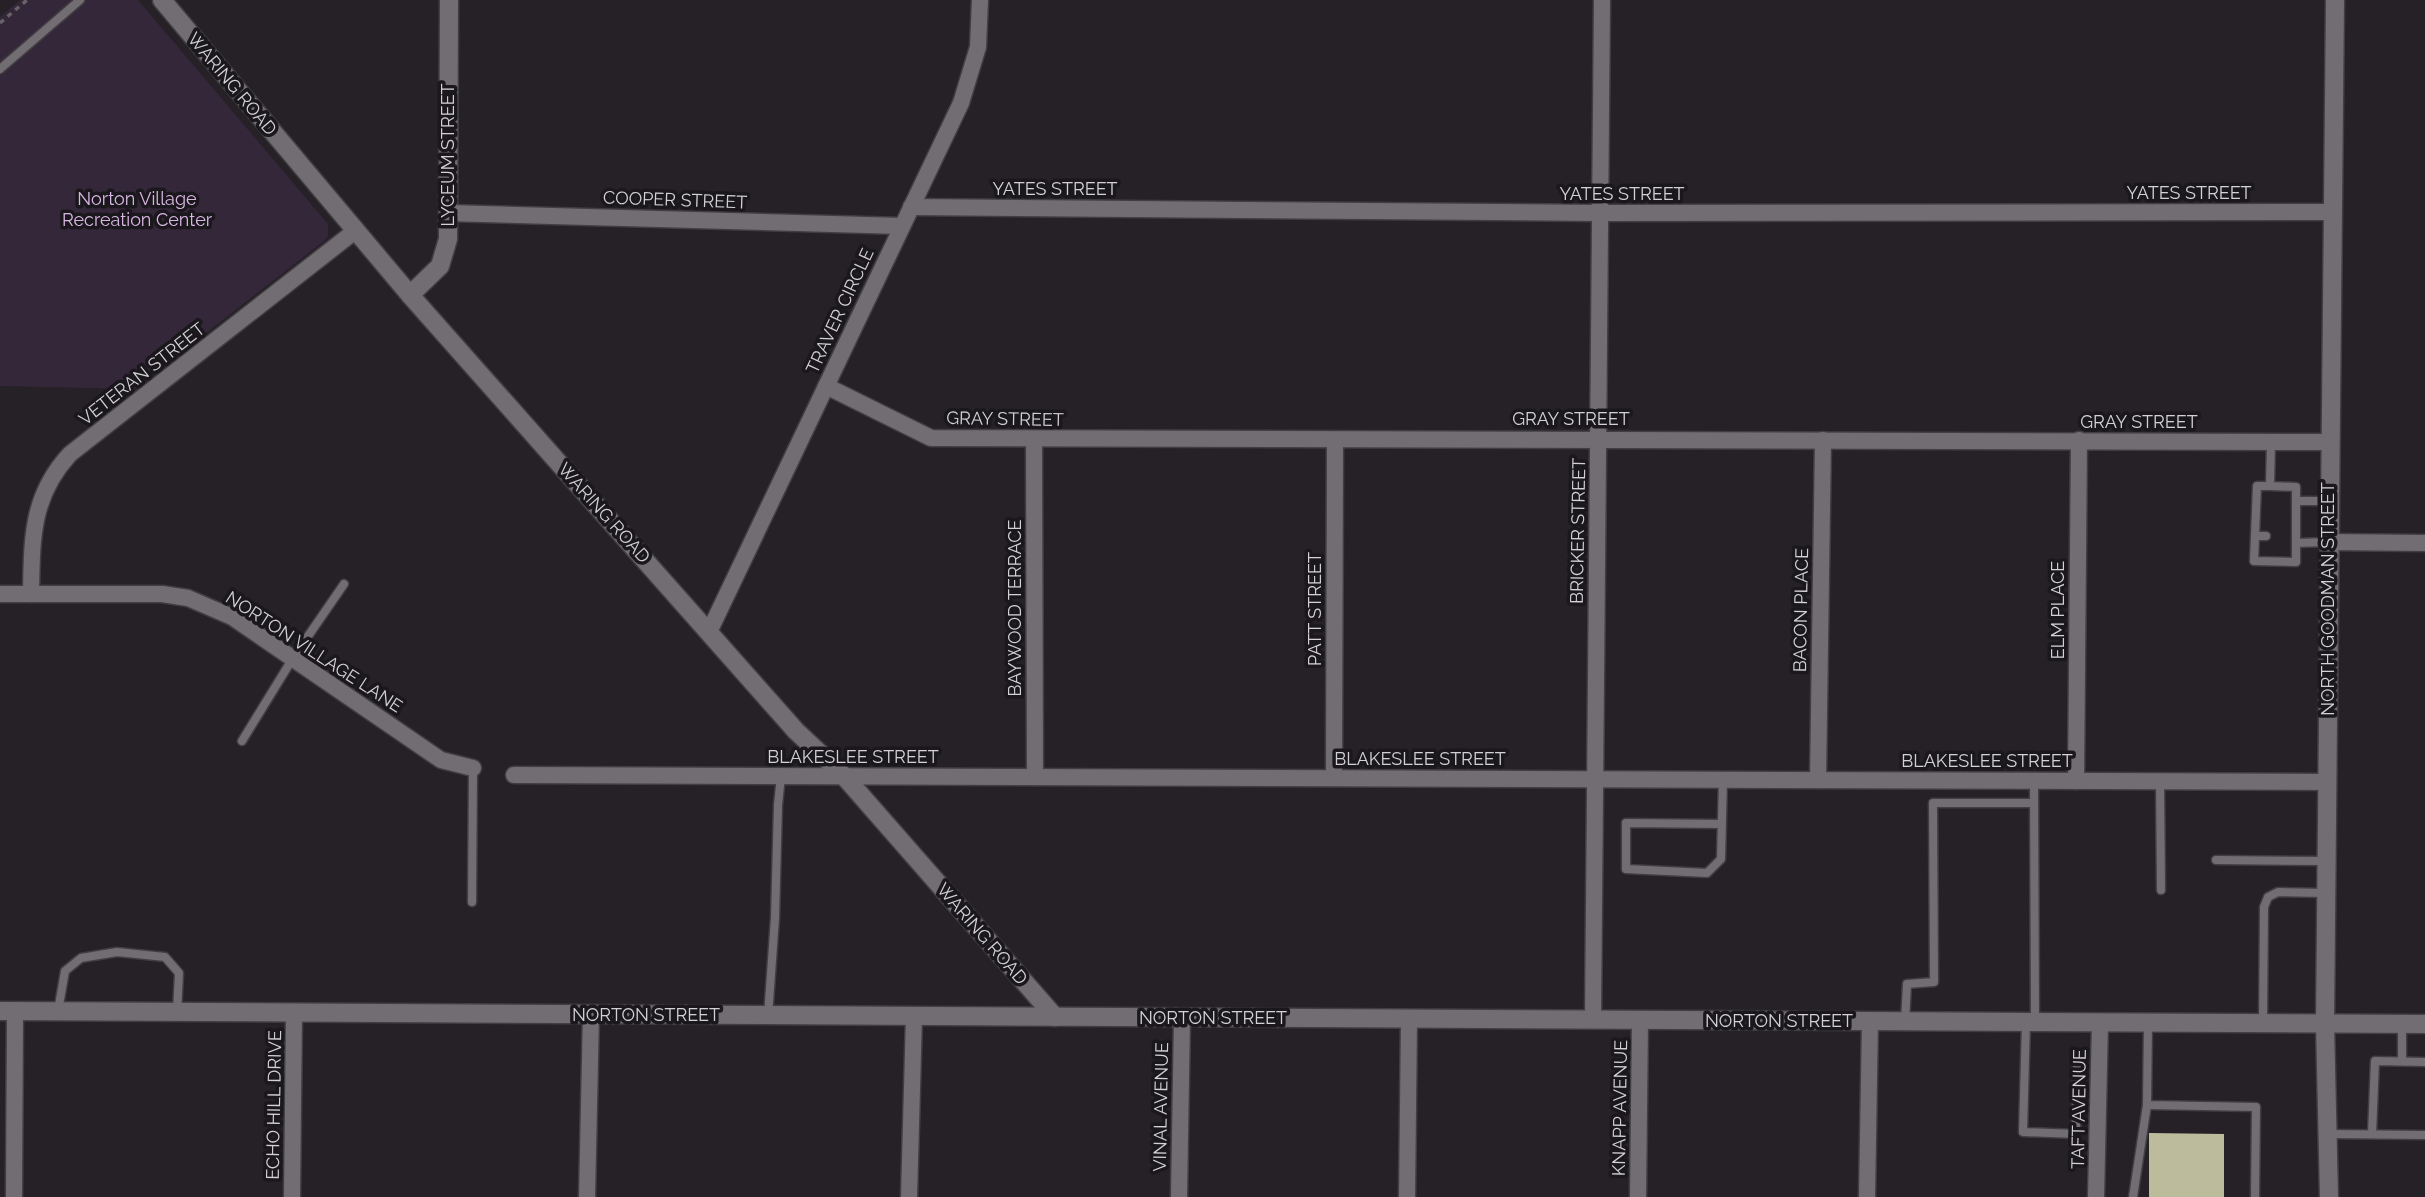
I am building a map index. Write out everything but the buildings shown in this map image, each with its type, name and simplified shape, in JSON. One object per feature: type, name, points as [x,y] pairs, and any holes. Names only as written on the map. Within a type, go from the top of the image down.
[{"type":"main road","name":"WARING ROAD","points":[[162,0],[410,295],[796,731],[844,776],[1055,1017]]},
{"type":"main road","name":"LYCEUM STREET","points":[[410,295],[440,266],[448,239],[449,0]]},
{"type":"main road","name":"NORTH GOODMAN STREET","points":[[2329,1193],[2325,1024],[2326,782],[2335,0]]},
{"type":"main road","name":"NORTON STREET","points":[[8,1011],[2425,1024]]},
{"type":"street","name":"TRAVER CIRCLE","points":[[709,632],[961,103],[978,47],[979,0]]},
{"type":"street","name":"BRICKER STREET","points":[[1593,1020],[1602,0]]},
{"type":"street","name":"YATES STREET","points":[[911,207],[1600,214],[2332,212]]},
{"type":"street","name":"COOPER STREET","points":[[448,213],[902,226]]},
{"type":"street","name":"VETERAN STREET","points":[[31,594],[33,542],[43,491],[54,472],[70,454],[355,231]]},
{"type":"street","name":"GRAY STREET","points":[[826,386],[931,438],[2329,442]]},
{"type":"street","name":"BAYWOOD TERRACE","points":[[1034,439],[1035,777]]},
{"type":"street","name":"PATT STREET","points":[[1334,778],[1335,440]]},
{"type":"street","name":"BACON PLACE","points":[[1818,780],[1823,440]]},
{"type":"street","name":"ELM PLACE","points":[[2076,781],[2079,440]]},
{"type":"street","points":[[2328,542],[2425,543]]},
{"type":"street","name":"NORTON VILLAGE LANE","points":[[0,594],[162,594],[187,598],[232,617],[441,760],[473,768]]},
{"type":"street","name":"BLAKESLEE STREET","points":[[514,775],[2326,782]]},
{"type":"street","points":[[8,1011],[14,1197]]},
{"type":"street","name":"ECHO HILL DRIVE","points":[[292,1197],[294,1013]]},
{"type":"street","points":[[587,1197],[591,1014]]},
{"type":"street","points":[[909,1197],[914,1016]]},
{"type":"street","name":"VINAL AVENUE","points":[[1179,1197],[1182,1018]]},
{"type":"street","points":[[1407,1197],[1409,1019]]},
{"type":"street","name":"KNAPP AVENUE","points":[[1638,1197],[1640,1020]]},
{"type":"street","points":[[1867,1197],[1870,1021]]},
{"type":"street","name":"TAFT AVENUE","points":[[2096,1197],[2100,1023]]},
{"type":"lane","points":[[0,69],[80,0]]},
{"type":"lane","points":[[2270,486],[2271,442]]},
{"type":"lane","points":[[2257,486],[2270,486],[2296,487],[2292,515],[2296,562],[2254,561],[2257,486]]},
{"type":"lane","points":[[2296,501],[2329,501]]},
{"type":"lane","points":[[2255,514],[2265,515]]},
{"type":"lane","points":[[2255,536],[2266,536]]},
{"type":"lane","points":[[2293,539],[2328,542]]},
{"type":"lane","points":[[243,741],[293,658],[344,584]]},
{"type":"lane","points":[[472,902],[473,768]]},
{"type":"lane","points":[[768,1016],[781,776]]},
{"type":"lane","points":[[1722,824],[1626,823],[1626,869],[1707,873],[1721,859],[1722,824],[1723,779]]},
{"type":"lane","points":[[2034,781],[2031,1022],[2023,1132],[2098,1135]]},
{"type":"lane","points":[[2160,781],[2161,890]]},
{"type":"lane","points":[[1905,1022],[1907,984],[1934,982],[1933,803],[2034,803]]},
{"type":"lane","points":[[2216,860],[2326,861]]},
{"type":"lane","points":[[2263,1024],[2264,906],[2268,897],[2278,892],[2326,893]]},
{"type":"lane","points":[[58,1012],[65,971],[81,958],[117,952],[165,957],[179,973],[177,1013]]},
{"type":"lane","points":[[2133,1197],[2147,1105],[2148,1023]]},
{"type":"lane","points":[[2402,1024],[2402,1061]]},
{"type":"lane","points":[[2372,1134],[2375,1061],[2425,1062]]},
{"type":"lane","points":[[2076,1134],[2077,1067]]},
{"type":"lane","points":[[2147,1105],[2256,1107],[2255,1197]]},
{"type":"lane","points":[[2328,1133],[2425,1135]]},
{"type":"path","points":[[0,23],[27,0]]},
{"type":"green space","name":"Norton Village Recreation Center","points":[[20,0],[138,0],[328,224],[328,236],[324,241],[134,389],[0,386],[0,17]]}]
